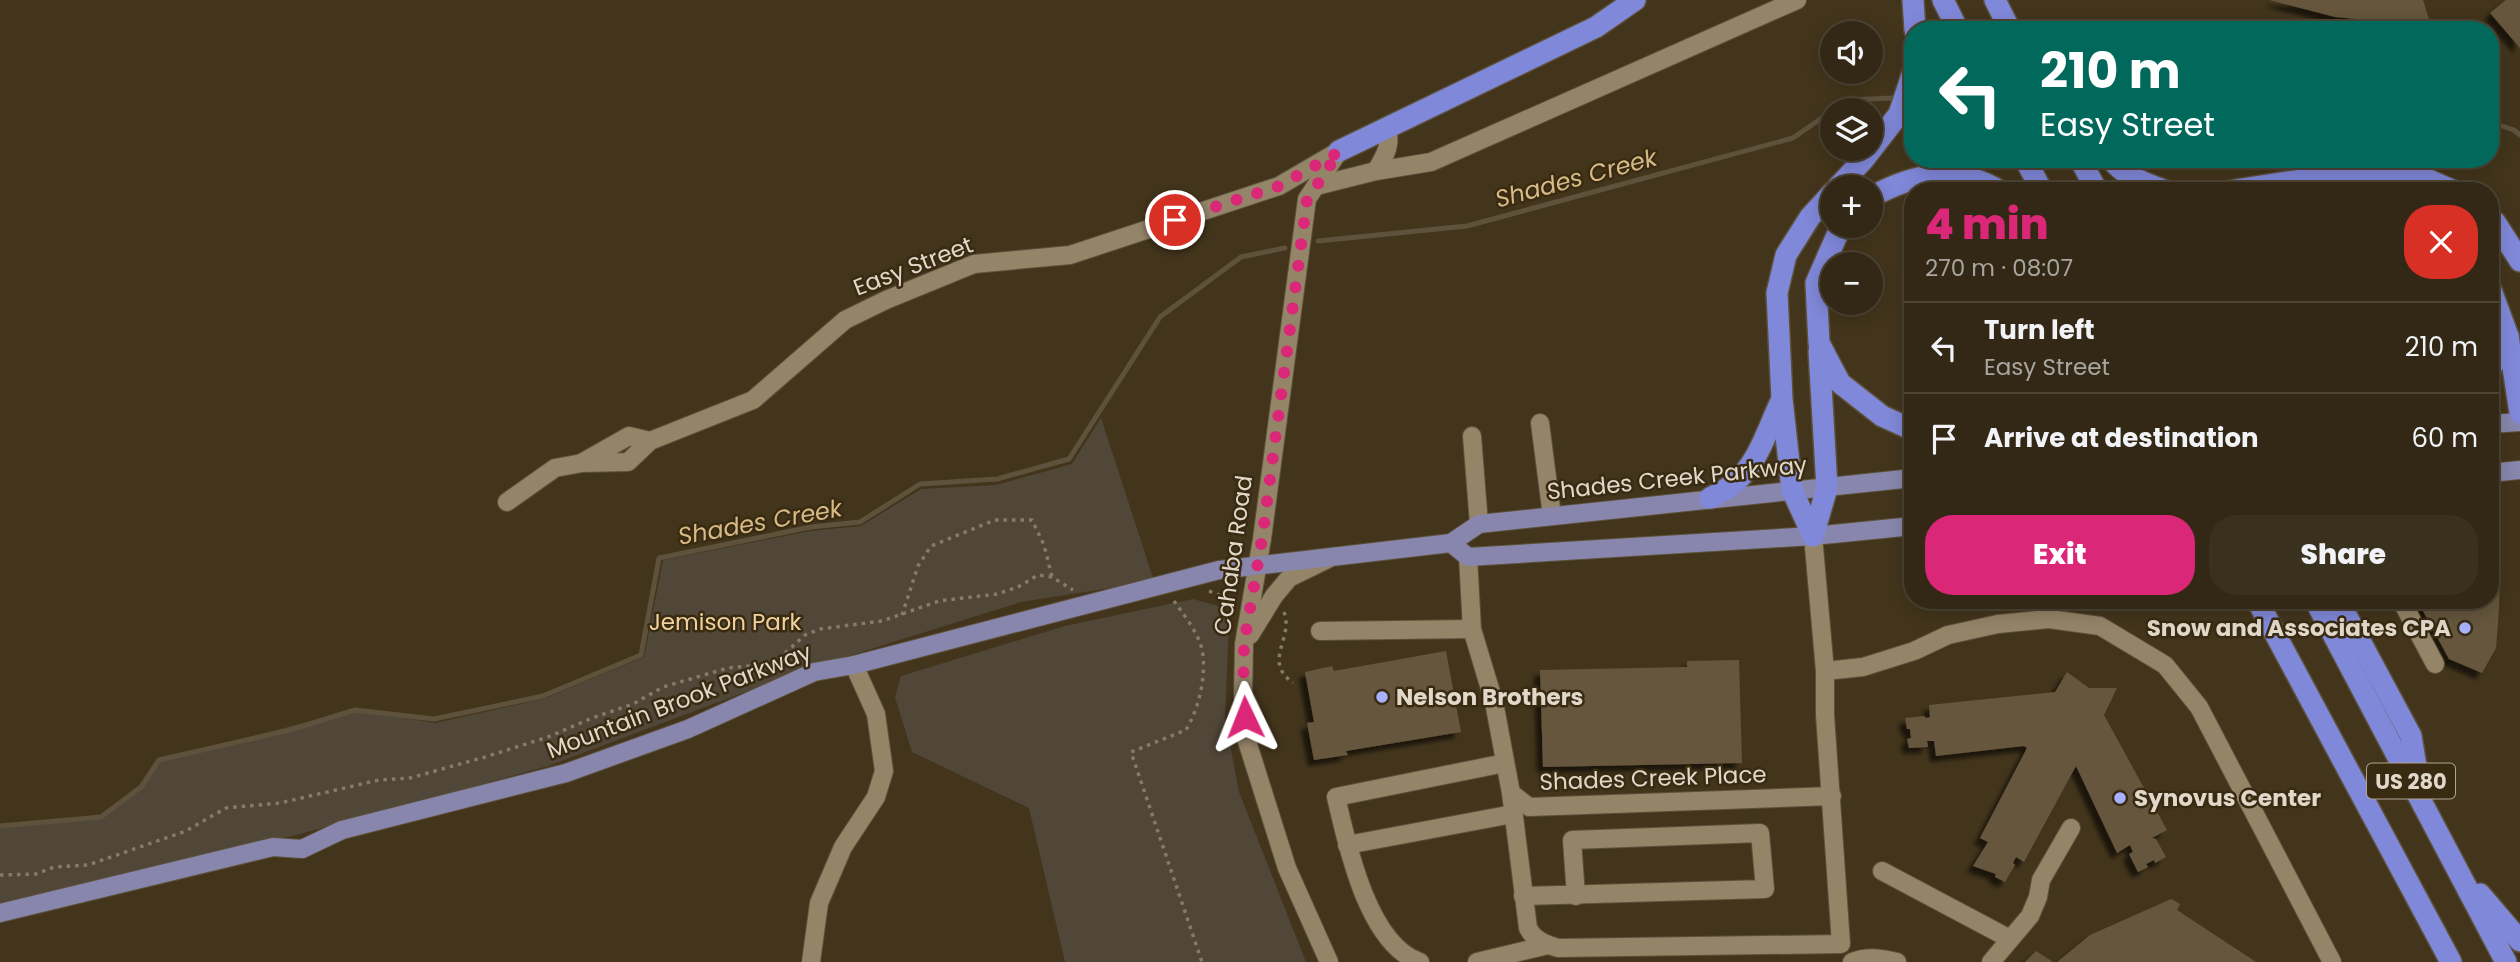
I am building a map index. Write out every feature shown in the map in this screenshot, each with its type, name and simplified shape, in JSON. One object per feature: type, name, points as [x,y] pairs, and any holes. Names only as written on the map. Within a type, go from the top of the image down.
[{"type":"highway","points":[[1339,152],[1596,27],[1635,0]]},
{"type":"highway","points":[[1913,0],[1914,21]]},
{"type":"highway","points":[[1943,0],[1954,21]]},
{"type":"highway","points":[[1995,0],[2006,21]]},
{"type":"highway","points":[[1849,175],[1899,114],[1904,99]]},
{"type":"highway","points":[[2118,168],[2140,182]]},
{"type":"highway","points":[[2288,182],[2365,170],[2410,172],[2433,182]]},
{"type":"highway","points":[[1883,190],[1920,176],[1961,176],[1983,182]]},
{"type":"highway","points":[[1813,536],[1792,490],[1776,310],[1780,274],[1786,255],[1820,206]]},
{"type":"highway","points":[[2499,228],[2520,261]]},
{"type":"highway","points":[[1813,536],[1827,488],[1816,283],[1837,238]]},
{"type":"highway","points":[[2499,312],[2508,336],[2520,414]]},
{"type":"highway","points":[[2499,353],[2508,336]]},
{"type":"highway","points":[[1819,343],[1840,383],[1882,416],[1904,426]]},
{"type":"highway","points":[[1710,498],[1734,483],[1747,468],[1759,450],[1782,399]]},
{"type":"highway","name":"US 280","points":[[2262,609],[2451,962]]},
{"type":"highway","name":"US 280","points":[[2320,609],[2506,962]]},
{"type":"highway","points":[[2343,609],[2411,736],[2423,804]]},
{"type":"highway","points":[[2455,864],[2520,941]]},
{"type":"main road","points":[[2499,423],[2520,422]]},
{"type":"main road","points":[[2499,471],[2520,470]]},
{"type":"main road","name":"Shades Creek Parkway","points":[[1256,567],[1451,543],[1479,524],[1904,479]]},
{"type":"main road","points":[[1451,543],[1468,557],[1813,536],[1904,527]]},
{"type":"main road","name":"Mountain Brook Parkway","points":[[0,913],[273,847],[302,849],[342,830],[566,773],[688,729],[814,672],[854,665],[1078,598],[1135,592],[1219,570],[1256,567]]},
{"type":"street","points":[[1316,186],[1376,171],[1431,162],[1797,0]]},
{"type":"street","points":[[1376,171],[1387,151],[1389,135],[1386,128]]},
{"type":"street","name":"Cahaba Road","points":[[1329,962],[1287,869],[1247,737],[1243,696],[1244,644],[1307,200],[1339,152]]},
{"type":"street","name":"Easy Street","points":[[507,502],[555,468],[582,463],[628,462],[650,441],[753,400],[845,320],[886,300],[974,264],[1070,255],[1279,186],[1339,152]]},
{"type":"street","points":[[1540,423],[1552,516]]},
{"type":"street","points":[[1472,436],[1479,524]]},
{"type":"street","points":[[1813,536],[1825,671],[1825,715],[1844,962]]},
{"type":"street","points":[[1244,644],[1274,596],[1289,578],[1331,557]]},
{"type":"street","name":"Shades Creek Place","points":[[1468,557],[1472,629],[1494,702],[1511,793],[1529,807],[1832,796]]},
{"type":"street","points":[[2406,609],[2435,664]]},
{"type":"street","points":[[1825,671],[1863,667],[1914,651],[1948,635],[1997,624],[2049,620],[2100,626],[2165,665],[2199,706],[2332,962]]},
{"type":"street","points":[[1320,631],[1472,629]]},
{"type":"street","points":[[811,962],[819,903],[843,847],[876,797],[884,771],[876,714],[854,665]]},
{"type":"street","points":[[1420,962],[1408,958],[1386,937],[1368,901],[1347,845],[1336,797],[1505,763]]},
{"type":"street","points":[[1511,793],[1528,928],[1532,936],[1548,945],[1558,948],[1841,944]]},
{"type":"street","points":[[1347,845],[1513,814]]},
{"type":"street","points":[[1991,962],[2030,916],[2041,880],[2071,828]]},
{"type":"street","points":[[1523,896],[1576,896],[1765,890],[1760,833],[1573,840],[1576,896]]},
{"type":"street","points":[[1882,871],[2010,939]]},
{"type":"street","points":[[1477,962],[1548,945]]},
{"type":"street","points":[[1852,962],[1879,958],[1897,962]]},
{"type":"path","points":[[902,615],[918,566],[931,546],[995,520],[1032,520],[1044,545],[1052,577]]},
{"type":"path","points":[[0,875],[36,874],[54,867],[88,865],[186,831],[226,808],[280,803],[379,780],[410,778],[485,757],[548,737],[633,704],[663,687],[727,668],[770,664],[805,635],[820,629],[882,621],[939,601],[997,594],[1018,587],[1038,575],[1052,577],[1078,598]]},
{"type":"path","points":[[1200,591],[1211,591],[1224,597],[1229,606]]},
{"type":"path","points":[[1170,596],[1196,634],[1203,658],[1197,708],[1186,730],[1131,752],[1202,962]]},
{"type":"path","points":[[1283,609],[1288,622],[1278,662],[1281,672],[1293,683]]},
{"type":"green space","name":"Jemison Park","points":[[1101,418],[1154,581],[1021,602],[807,669],[548,766],[296,835],[0,905],[0,826],[101,817],[141,787],[159,760],[355,710],[435,723],[543,699],[644,657],[663,560],[811,531],[861,526],[921,489],[996,485],[1072,464]]},
{"type":"green space","points":[[1193,599],[1218,606],[1229,624],[1225,718],[1239,792],[1306,962],[1065,962],[1029,808],[912,752],[895,697],[901,676],[1065,626]]},
{"type":"building","points":[[2269,0],[2423,0],[2429,21],[2378,21],[2335,17]]},
{"type":"building","points":[[2506,0],[2520,0],[2520,48],[2499,21],[2490,13]]},
{"type":"building","name":"Snow and Associates CPA","points":[[2422,609],[2499,609],[2496,648],[2482,673],[2449,659]]},
{"type":"building","name":"Nelson Brothers","points":[[1446,651],[1461,732],[1346,751],[1348,755],[1314,760],[1307,723],[1314,722],[1305,672],[1332,666],[1334,671]]},
{"type":"building","points":[[1739,660],[1742,763],[1543,767],[1540,670],[1687,667],[1687,661]]},
{"type":"building","name":"Synovus Center","points":[[2067,672],[2089,688],[2117,688],[2104,715],[2167,830],[2152,838],[2156,839],[2166,857],[2146,864],[2148,867],[2138,872],[2129,854],[2133,852],[2130,845],[2117,853],[2076,766],[2024,862],[2016,857],[2013,863],[2015,865],[2005,882],[1995,877],[1996,874],[1973,866],[1988,842],[1980,838],[2027,748],[2024,746],[1936,756],[1934,741],[1927,741],[1928,747],[1909,748],[1907,739],[1911,738],[1910,729],[1907,729],[1905,718],[1930,717],[1929,705],[2055,692]]},
{"type":"building","points":[[2171,899],[2180,904],[2177,910],[2256,962],[2057,962],[2090,935]]},
{"type":"building","points":[[2036,951],[2053,962],[2025,962]]},
{"type":"waterway","name":"Shades Creek","points":[[1883,98],[1892,98]]},
{"type":"waterway","name":"Shades Creek","points":[[1318,241],[1467,226],[1793,138],[1820,119]]},
{"type":"waterway","name":"Shades Creek","points":[[2499,125],[2520,135]]},
{"type":"waterway","name":"Shades Creek","points":[[0,826],[101,817],[141,787],[159,760],[290,730],[355,710],[434,719],[543,696],[641,655],[659,558],[811,527],[860,522],[920,484],[997,479],[1069,459],[1160,317],[1241,257],[1285,248]]},
{"type":"place","name":"Snow and Associates CPA","points":[[2465,628]]},
{"type":"place","name":"Nelson Brothers","points":[[1382,697]]},
{"type":"place","name":"Synovus Center","points":[[2120,798]]},
{"type":"route","points":[[1175,220],[1279,186],[1339,152],[1307,200],[1262,539],[1244,644],[1245,717]]}]
